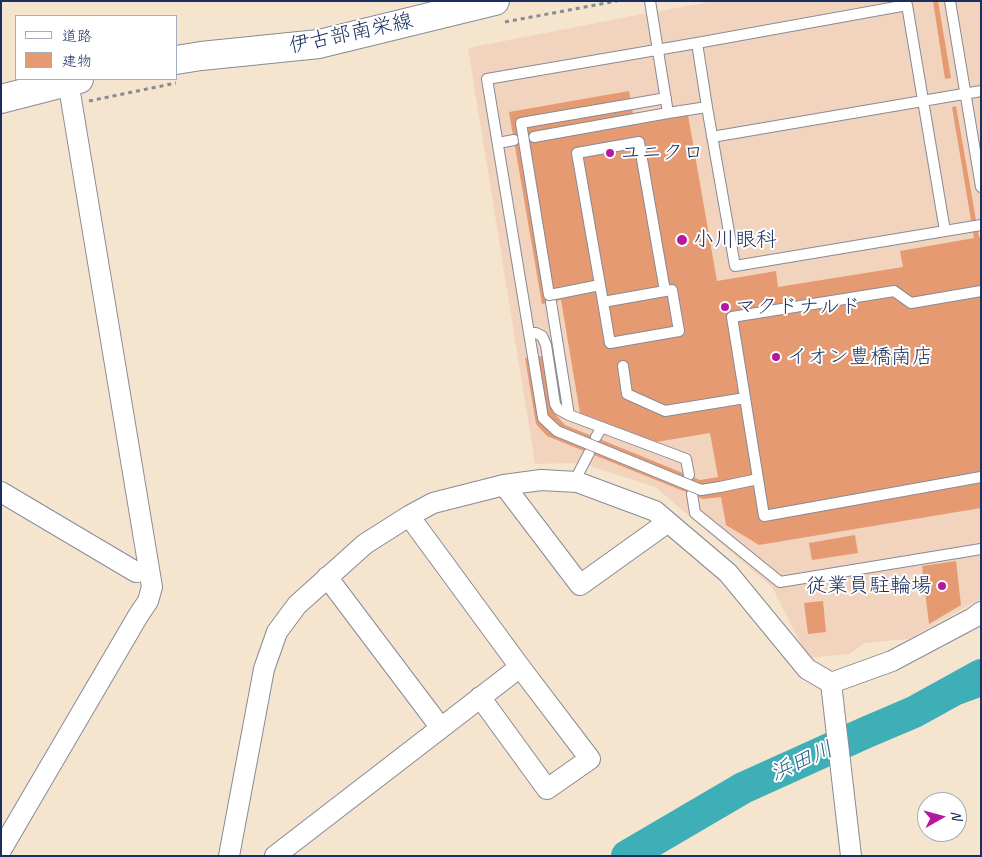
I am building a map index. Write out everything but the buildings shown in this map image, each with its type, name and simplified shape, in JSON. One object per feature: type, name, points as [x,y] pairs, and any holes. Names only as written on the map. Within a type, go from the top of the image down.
[{"type":"main road","name":"伊古部南栄線","points":[[178,60],[319,44],[495,1]]},
{"type":"main road","points":[[1,99],[74,80]]},
{"type":"street","points":[[1,850],[148,601],[152,587],[74,80]]},
{"type":"street","points":[[230,856],[264,669],[277,632],[297,605],[365,544],[433,503],[504,485],[541,480],[577,482],[655,511],[728,573],[807,669],[832,687],[851,856]]},
{"type":"street","points":[[504,485],[580,585],[668,522]]},
{"type":"street","points":[[1,492],[136,572],[149,570]]},
{"type":"street","points":[[409,516],[590,759],[547,789],[480,698]]},
{"type":"street","points":[[327,577],[441,728]]},
{"type":"street","points":[[832,687],[892,661],[981,612]]},
{"type":"street","points":[[275,856],[520,667]]},
{"type":"lane","points":[[650,1],[668,113]]},
{"type":"lane","points":[[950,1],[981,187]]},
{"type":"lane","points":[[758,479],[701,490],[557,431],[543,418],[487,79],[907,5],[945,231]]},
{"type":"lane","points":[[697,43],[706,107],[735,266],[981,225]]},
{"type":"lane","points":[[712,137],[981,90]]},
{"type":"lane","points":[[600,286],[549,295],[521,123],[666,98]]},
{"type":"lane","points":[[534,137],[706,107]]},
{"type":"lane","points":[[498,143],[514,140]]},
{"type":"lane","points":[[603,302],[672,290],[679,331],[610,343],[577,153],[639,142],[665,291]]},
{"type":"lane","points":[[981,291],[911,303],[894,291],[732,317],[764,516],[981,477]]},
{"type":"lane","points":[[551,302],[569,415]]},
{"type":"lane","points":[[529,333],[536,333],[542,336],[546,345],[558,409],[569,415],[686,459],[689,475]]},
{"type":"lane","points":[[623,366],[627,394],[666,411],[745,398]]},
{"type":"lane","points":[[596,437],[602,427]]},
{"type":"lane","points":[[574,482],[588,453]]},
{"type":"lane","points":[[692,494],[695,513],[780,582],[981,549]]},
{"type":"shaded area","points":[[715,1],[981,1],[981,597],[908,639],[865,643],[849,654],[808,658],[772,587],[655,487],[590,466],[573,463],[535,464],[468,48]]},
{"type":"water","points":[[981,661],[981,697],[962,704],[949,682]]},
{"type":"waterway","name":"浜田川","points":[[627,856],[743,788],[914,712],[981,675]]},
{"type":"place","name":"ユニクロ","points":[[610,153]]},
{"type":"place","name":"小川眼科","points":[[682,240]]},
{"type":"place","name":"マクドナルド","points":[[725,307]]},
{"type":"place","name":"イオン豊橋南店","points":[[776,357]]},
{"type":"place","name":"従業員駐輪場","points":[[942,586]]}]
